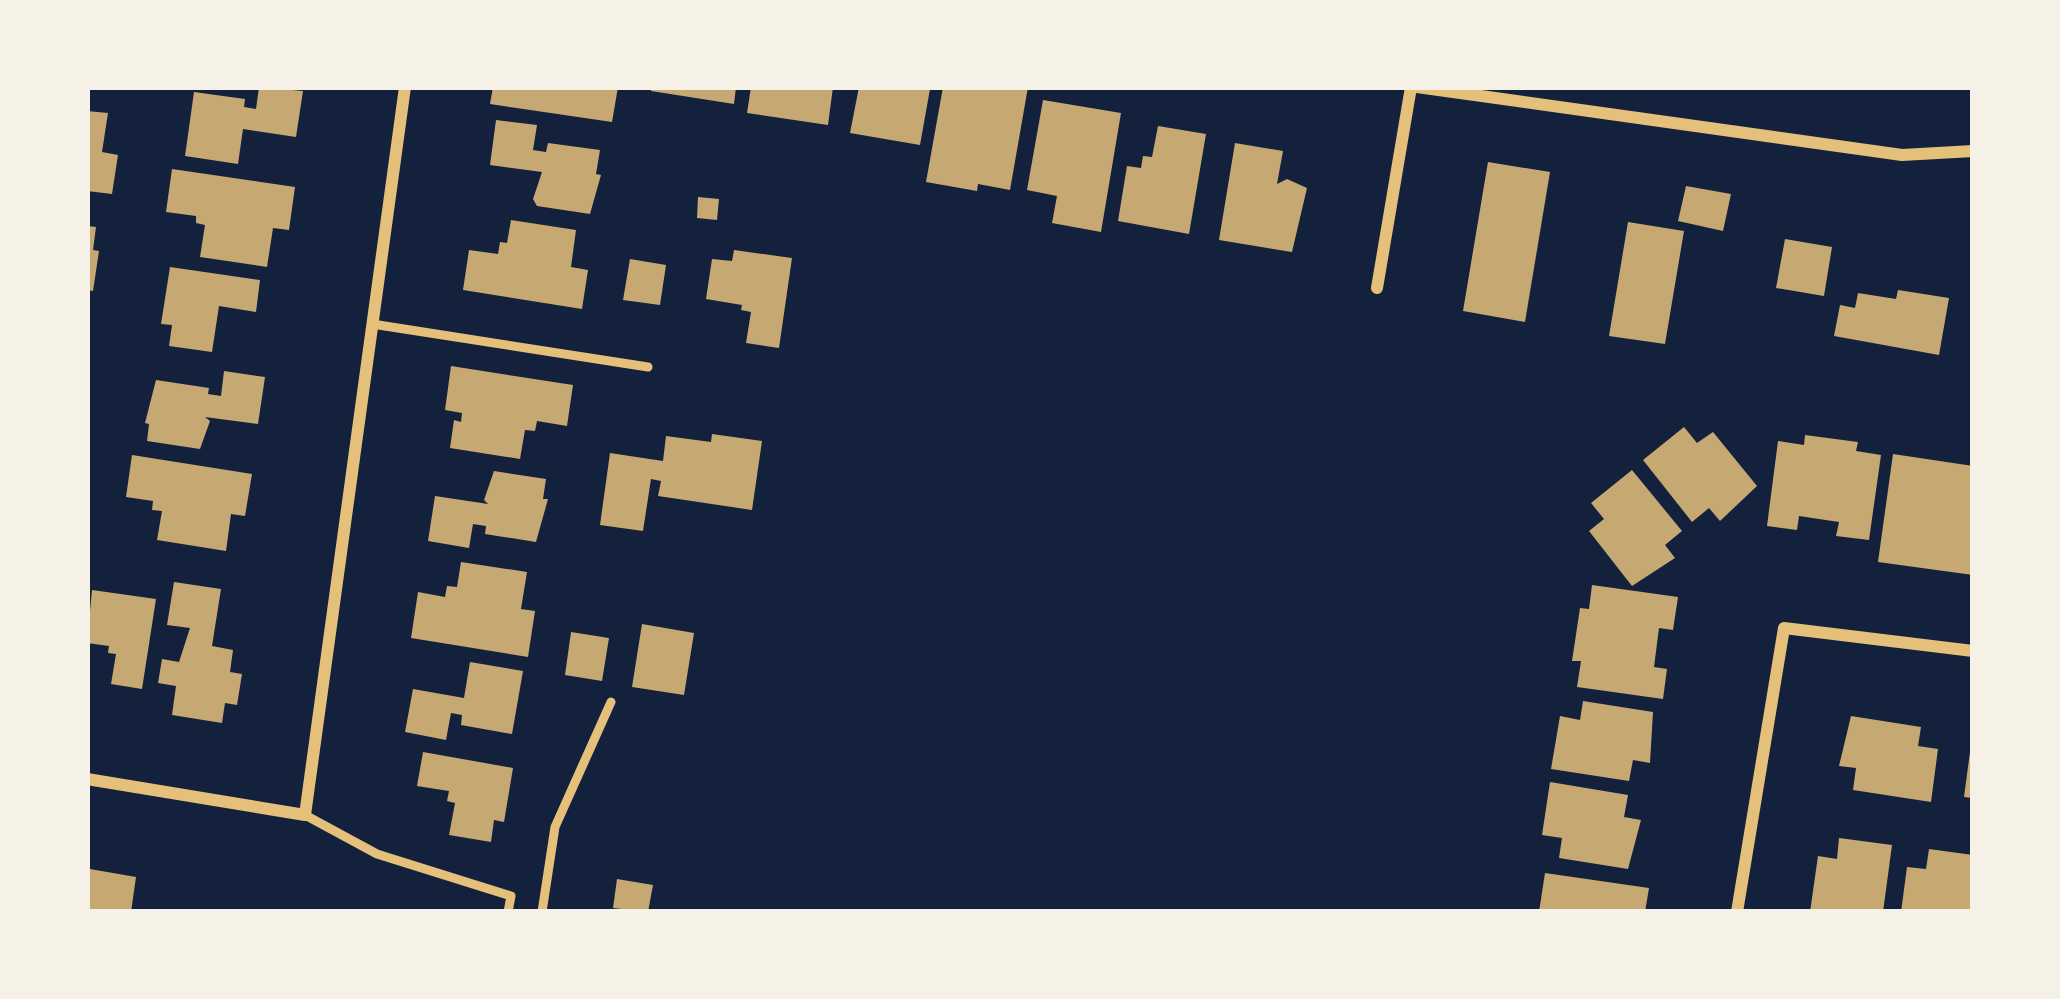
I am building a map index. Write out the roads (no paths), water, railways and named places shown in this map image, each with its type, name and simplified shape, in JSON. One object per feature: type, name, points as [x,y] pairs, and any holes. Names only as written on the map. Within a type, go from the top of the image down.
[{"type":"street","points":[[87,779],[305,815],[406,87]]},
{"type":"street","points":[[1377,288],[1414,87],[1902,155],[1973,151]]},
{"type":"street","points":[[1737,912],[1784,628],[1973,651]]},
{"type":"lane","points":[[372,324],[648,368]]},
{"type":"lane","points":[[542,912],[555,826],[611,702]]},
{"type":"lane","points":[[305,815],[377,854],[511,896],[508,912]]}]
